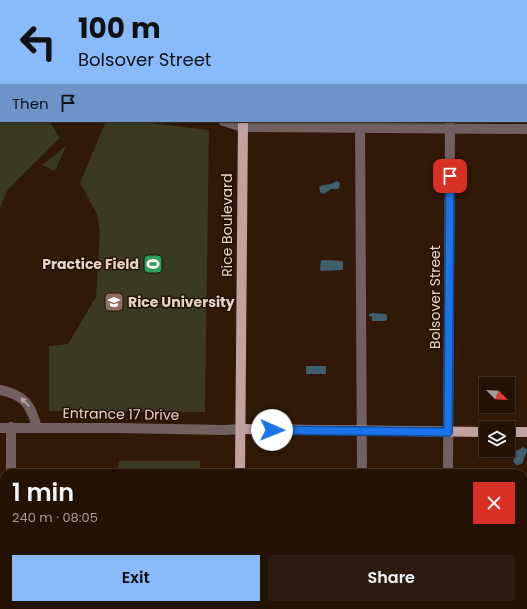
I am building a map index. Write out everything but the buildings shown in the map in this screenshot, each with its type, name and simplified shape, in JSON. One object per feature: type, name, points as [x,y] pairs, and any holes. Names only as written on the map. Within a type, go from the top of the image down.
[{"type":"main road","name":"Rice Boulevard","points":[[240,469],[243,124]]},
{"type":"main road","points":[[241,429],[479,432]]},
{"type":"main road","points":[[515,432],[527,432]]},
{"type":"street","points":[[230,122],[243,124],[450,125],[527,129]]},
{"type":"street","points":[[360,124],[362,469]]},
{"type":"street","name":"Bolsover Street","points":[[448,469],[450,125]]},
{"type":"street","points":[[0,390],[10,392],[27,404],[32,411],[37,428]]},
{"type":"street","points":[[11,427],[11,469]]},
{"type":"street","name":"Entrance 17 Drive","points":[[0,428],[241,429]]},
{"type":"green space","points":[[0,122],[50,122],[60,138],[7,191],[0,208]]},
{"type":"green space","points":[[106,122],[141,122],[209,130],[205,412],[49,411],[49,346],[68,344],[96,297],[100,232],[97,214],[80,183]]},
{"type":"green space","points":[[66,146],[55,171],[42,165]]},
{"type":"green space","points":[[118,461],[200,461],[200,469],[118,469]]},
{"type":"water","points":[[336,181],[339,182],[340,185],[338,189],[331,189],[324,194],[320,192],[319,187]]},
{"type":"water","points":[[322,260],[343,261],[343,270],[322,271],[320,270]]},
{"type":"water","points":[[373,313],[387,315],[387,320],[372,321],[372,317],[369,316],[369,314]]},
{"type":"water","points":[[306,366],[326,366],[326,374],[306,374]]},
{"type":"water","points":[[523,447],[527,449],[523,463],[519,465],[516,465],[513,461],[516,455],[515,449],[517,451]]},
{"type":"place","name":"Practice Field","points":[[153,264]]},
{"type":"place","name":"Rice University","points":[[114,302]]},
{"type":"route","points":[[272,430],[448,432],[450,176]]}]
